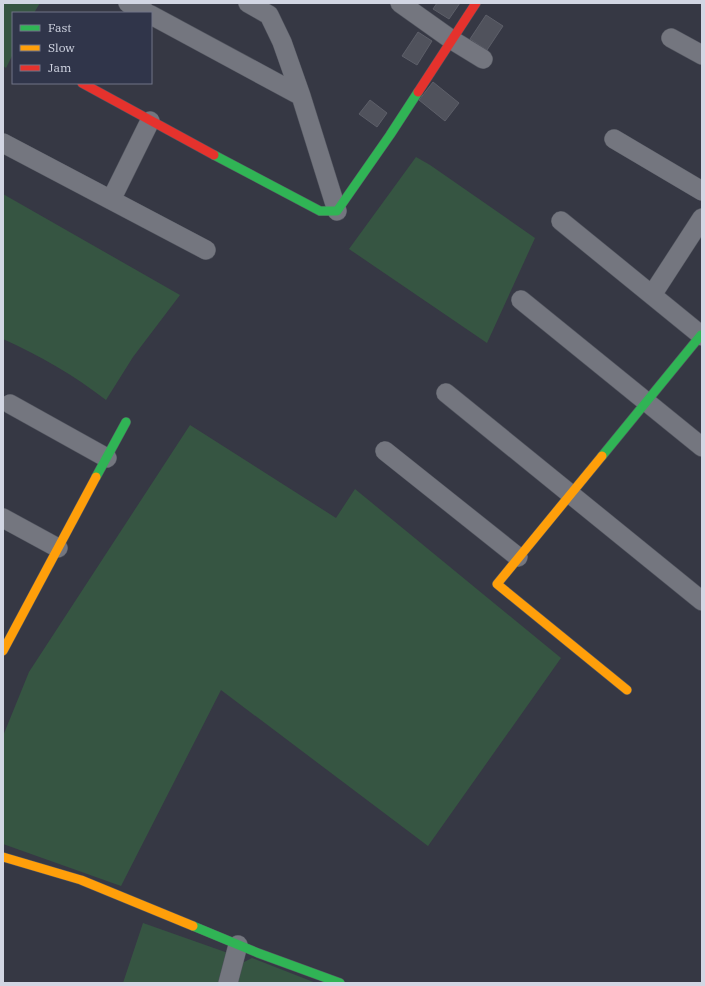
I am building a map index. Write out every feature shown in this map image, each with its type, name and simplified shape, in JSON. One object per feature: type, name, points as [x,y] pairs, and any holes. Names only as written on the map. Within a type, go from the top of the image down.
[{"type":"street","points":[[128,3],[145,12]]},
{"type":"street","points":[[248,3],[270,15],[282,42],[301,96],[337,211]]},
{"type":"street","points":[[400,3],[452,40],[483,59]]},
{"type":"street","points":[[337,211],[390,135],[476,3]]},
{"type":"street","points":[[152,16],[301,96]]},
{"type":"street","points":[[671,38],[702,56]]},
{"type":"street","points":[[84,84],[150,121],[320,211],[337,211]]},
{"type":"street","points":[[111,200],[150,121]]},
{"type":"street","points":[[614,139],[702,191]]},
{"type":"street","points":[[3,142],[206,250]]},
{"type":"street","points":[[652,295],[702,218]]},
{"type":"street","points":[[561,221],[701,335],[496,584],[627,690]]},
{"type":"street","points":[[521,300],[702,447]]},
{"type":"street","points":[[446,393],[702,601]]},
{"type":"street","points":[[10,404],[107,458]]},
{"type":"street","points":[[3,651],[8,629],[58,548],[126,422]]},
{"type":"street","points":[[385,452],[518,557]]},
{"type":"street","points":[[3,518],[58,548]]},
{"type":"street","points":[[3,857],[81,880],[238,945],[340,983]]},
{"type":"street","points":[[228,983],[238,945]]},
{"type":"green space","points":[[3,3],[40,3],[35,12],[12,12],[12,56],[6,68],[3,66]]},
{"type":"green space","points":[[416,157],[430,165],[535,238],[487,343],[349,249]]},
{"type":"green space","points":[[3,194],[180,295],[133,357],[106,400],[56,366],[3,339]]},
{"type":"green space","points":[[190,425],[336,518],[355,489],[561,658],[428,846],[221,690],[121,886],[3,844],[3,736],[29,672]]},
{"type":"green space","points":[[143,923],[228,953],[221,983],[123,983]]},
{"type":"green space","points":[[252,958],[316,983],[237,983],[242,963]]},
{"type":"building","points":[[437,3],[460,3],[449,19],[433,9]]},
{"type":"building","points":[[486,15],[503,26],[487,50],[470,39]]},
{"type":"building","points":[[418,32],[432,41],[417,65],[402,56]]},
{"type":"building","points":[[433,82],[459,103],[445,121],[419,100]]},
{"type":"building","points":[[370,100],[387,113],[377,127],[359,114]]},
{"type":"traffic: fast","points":[[214,155],[320,211],[337,211],[418,92]]},
{"type":"traffic: fast","points":[[602,456],[701,335]]},
{"type":"traffic: fast","points":[[96,477],[126,422]]},
{"type":"traffic: fast","points":[[193,926],[258,953],[340,983]]},
{"type":"traffic: slow","points":[[602,456],[497,584],[627,690]]},
{"type":"traffic: slow","points":[[3,651],[96,477]]},
{"type":"traffic: slow","points":[[3,857],[81,880],[193,926]]},
{"type":"traffic: jam","points":[[418,92],[476,3]]},
{"type":"traffic: jam","points":[[84,84],[214,155]]}]
